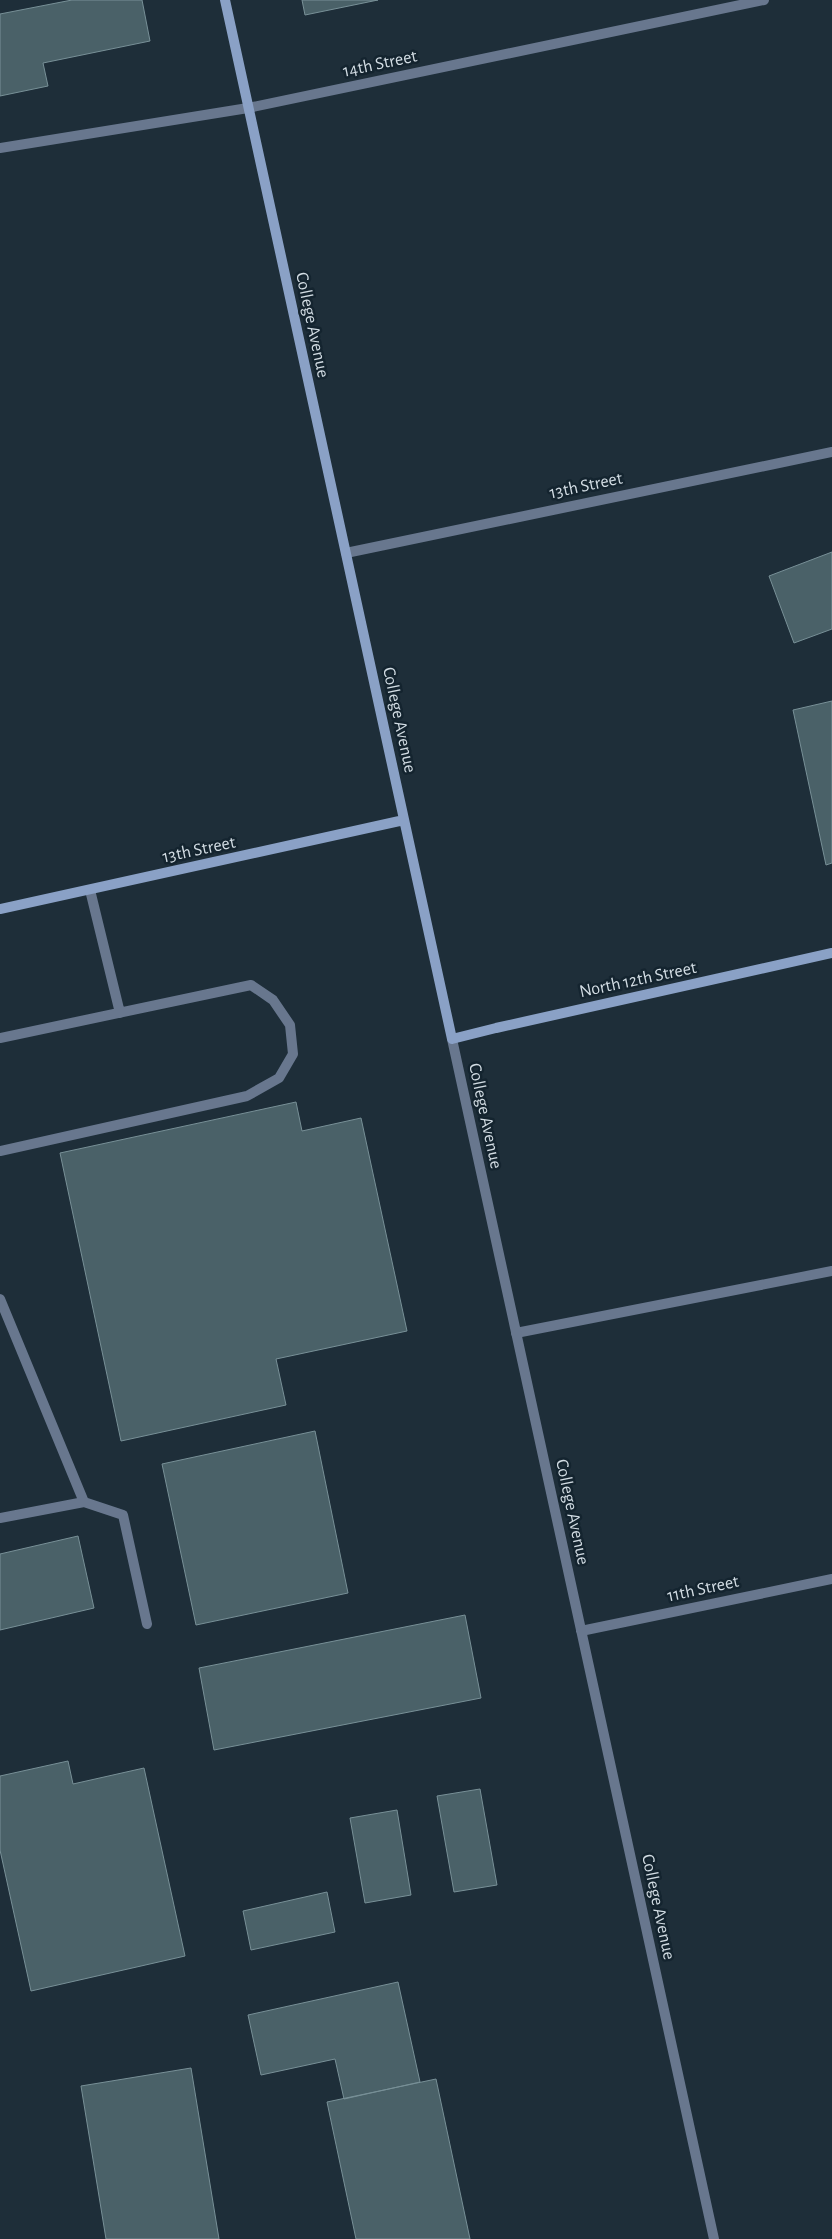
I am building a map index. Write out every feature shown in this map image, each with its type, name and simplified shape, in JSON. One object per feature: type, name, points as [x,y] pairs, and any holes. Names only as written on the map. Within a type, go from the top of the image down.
[{"type":"street","name":"College Avenue","points":[[225,0],[714,2239]]},
{"type":"street","name":"14th Street","points":[[0,148],[248,108],[764,0]]},
{"type":"street","name":"13th Street","points":[[346,553],[832,452]]},
{"type":"street","name":"13th Street","points":[[0,909],[404,820]]},
{"type":"street","points":[[90,890],[120,1013]]},
{"type":"street","name":"North 12th Street","points":[[452,1040],[496,1028],[832,954]]},
{"type":"street","points":[[0,1038],[251,985],[273,1000],[290,1024],[293,1054],[279,1078],[247,1096],[0,1151]]},
{"type":"street","points":[[516,1333],[832,1271]]},
{"type":"street","points":[[0,1299],[84,1502]]},
{"type":"street","points":[[0,1518],[84,1502],[122,1515],[147,1624]]},
{"type":"street","name":"11th Street","points":[[581,1631],[832,1579]]},
{"type":"building","points":[[72,0],[142,0],[150,41],[43,63],[48,86],[0,96],[0,14]]},
{"type":"building","points":[[302,0],[378,0],[305,15]]},
{"type":"building","points":[[832,552],[832,629],[794,643],[769,576]]},
{"type":"building","points":[[832,701],[832,863],[826,865],[793,710]]},
{"type":"building","points":[[296,1102],[302,1131],[361,1118],[407,1331],[276,1359],[286,1405],[121,1441],[60,1153]]},
{"type":"building","points":[[315,1431],[348,1593],[196,1625],[162,1464]]},
{"type":"building","points":[[78,1536],[94,1608],[0,1630],[0,1554]]},
{"type":"building","points":[[465,1615],[481,1698],[214,1750],[199,1668]]},
{"type":"building","points":[[68,1761],[73,1784],[144,1768],[185,1956],[31,1991],[0,1850],[0,1776]]},
{"type":"building","points":[[480,1789],[497,1885],[454,1892],[437,1796]]},
{"type":"building","points":[[397,1810],[411,1895],[365,1903],[350,1818]]},
{"type":"building","points":[[327,1892],[335,1932],[251,1950],[243,1911]]},
{"type":"building","points":[[398,1982],[420,2082],[344,2099],[335,2059],[261,2075],[248,2015]]},
{"type":"building","points":[[191,2068],[219,2239],[106,2239],[81,2086]]},
{"type":"building","points":[[436,2079],[470,2239],[356,2239],[327,2102]]}]
